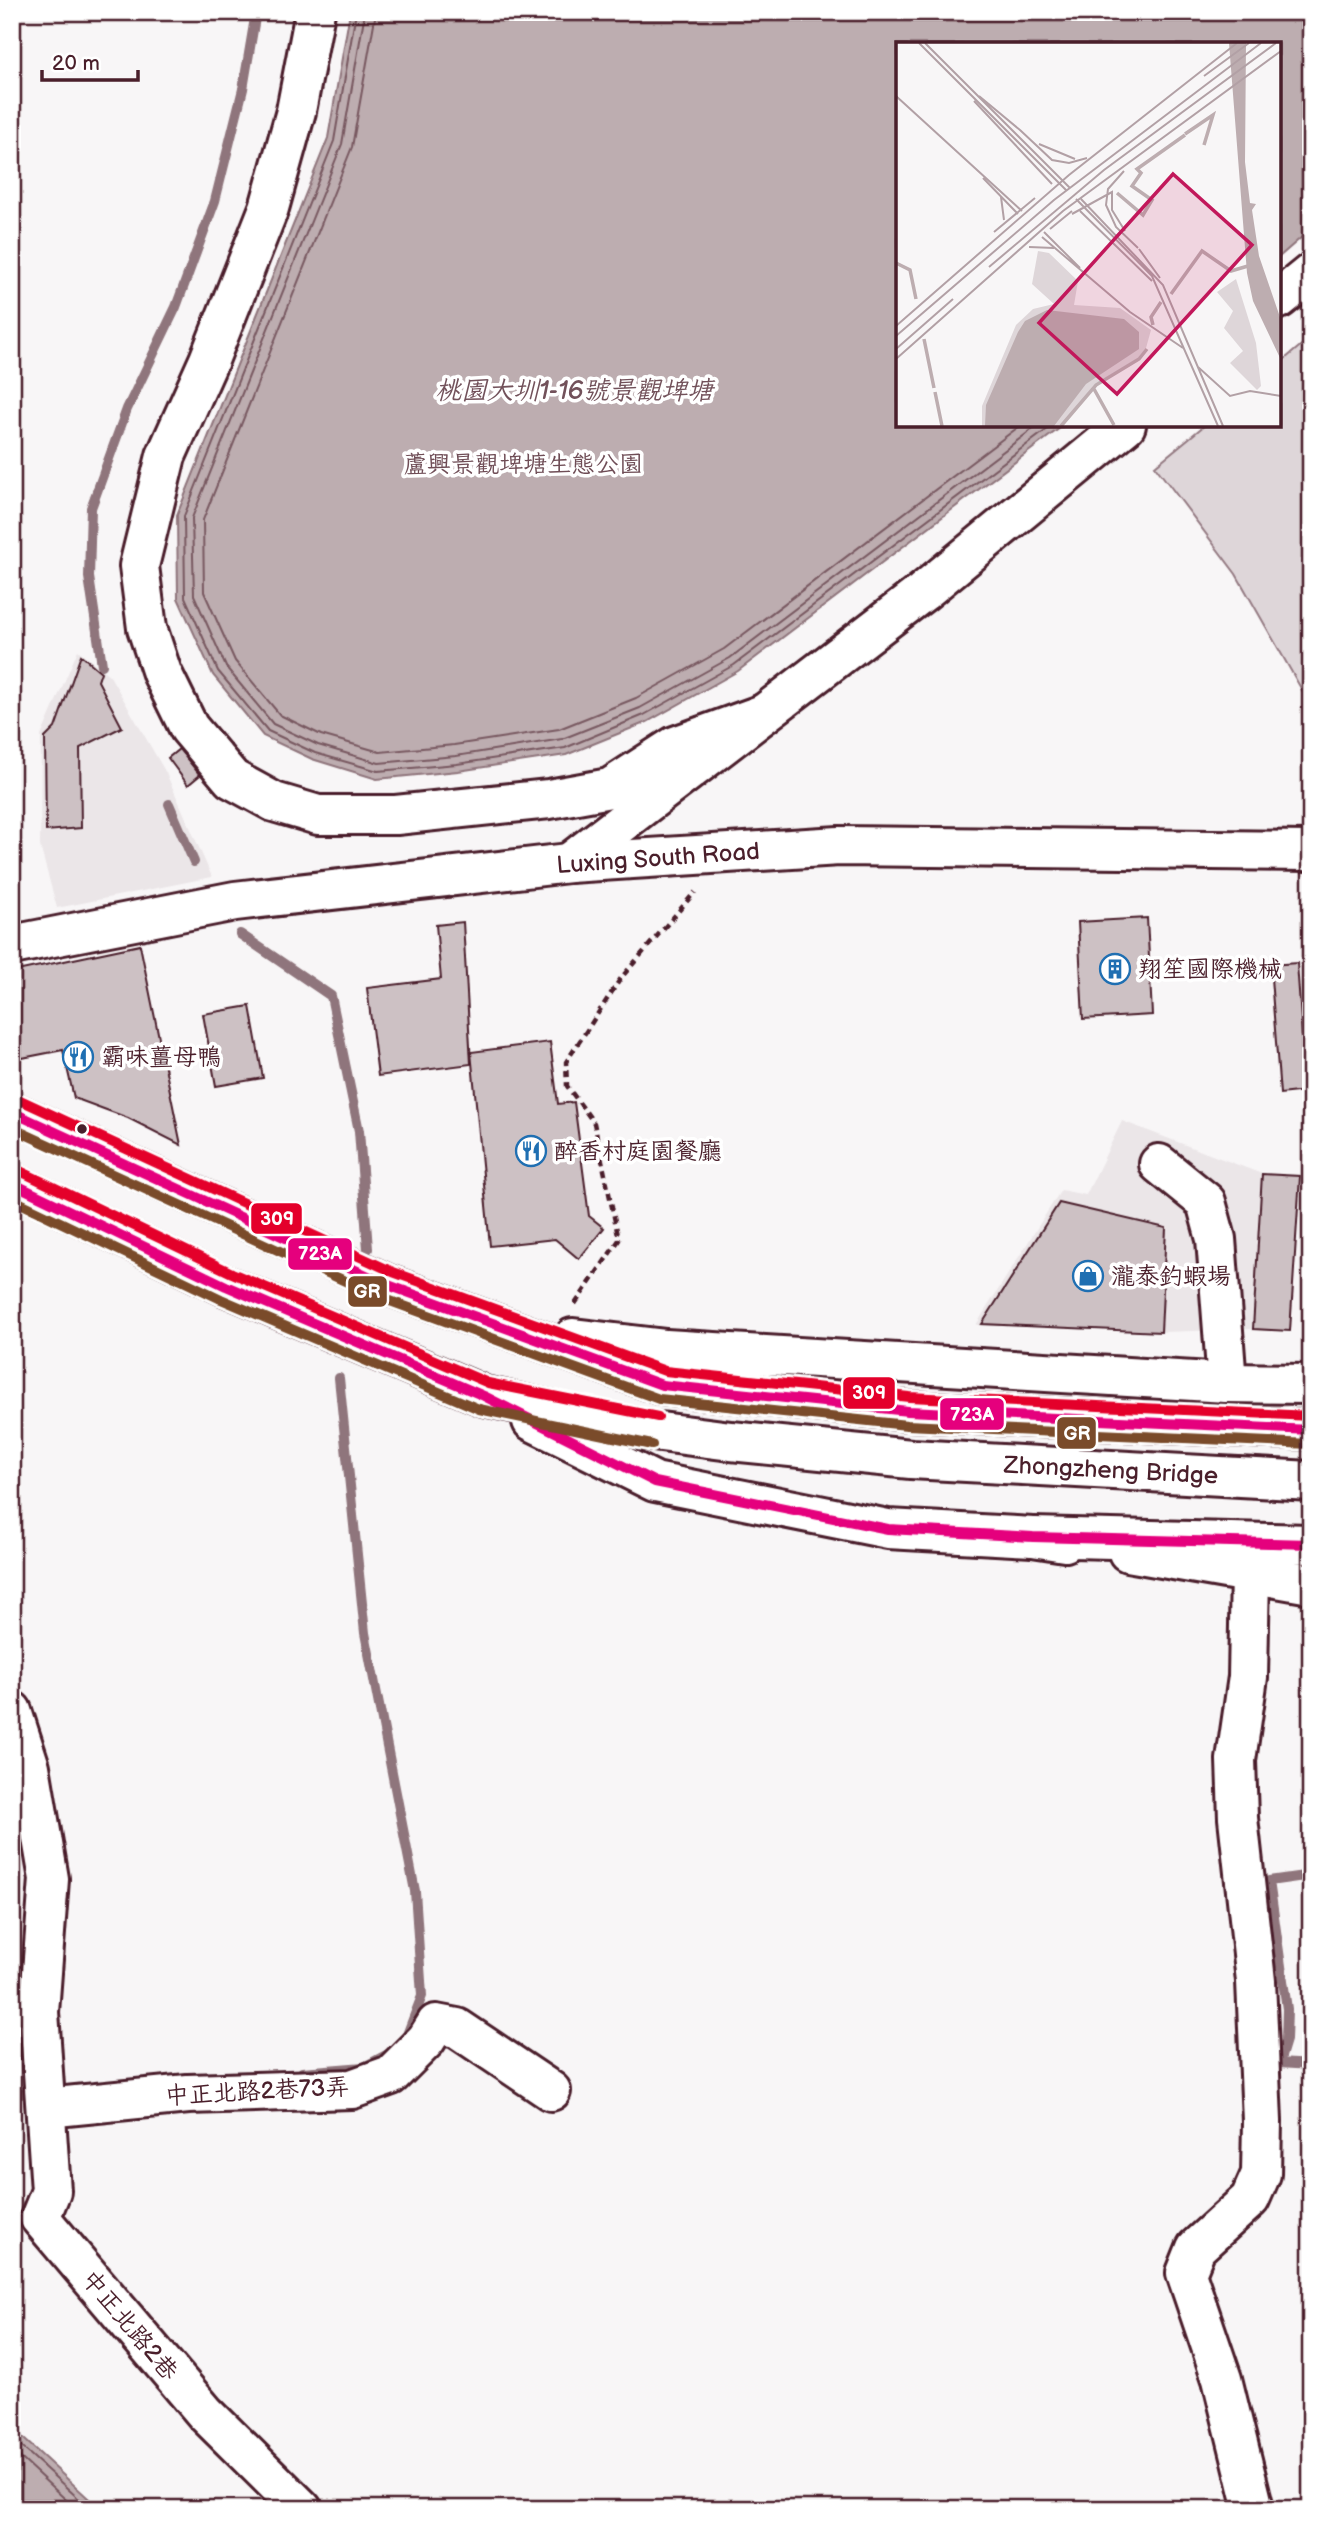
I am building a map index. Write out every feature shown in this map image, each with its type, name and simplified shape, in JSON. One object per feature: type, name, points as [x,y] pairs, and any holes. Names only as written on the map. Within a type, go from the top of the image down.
[{"type":"main road","points":[[315,12],[296,111],[269,208],[209,360],[166,456],[139,566],[147,628],[162,673],[189,728],[232,779],[274,803],[318,815],[396,815],[549,799],[610,788],[675,746],[763,714]]},
{"type":"main road","points":[[1281,297],[1311,273]]},
{"type":"main road","points":[[569,863],[923,592],[1124,427]]},
{"type":"main road","name":"Luxing South Road","points":[[12,945],[235,901],[569,863],[839,846],[1311,851]]},
{"type":"main road","points":[[12,1112],[388,1285],[513,1332],[666,1349],[1227,1383],[1311,1384]]},
{"type":"main road","points":[[1159,1164],[1206,1202],[1216,1239],[1227,1383]]},
{"type":"main road","points":[[12,1183],[226,1286],[484,1396],[655,1482],[888,1529],[1033,1537],[1311,1544]]},
{"type":"main road","name":"Zhongzheng Bridge","points":[[513,1332],[662,1385],[908,1410],[1311,1430]]},
{"type":"main road","name":"Zhongzheng Bridge","points":[[484,1396],[637,1429],[731,1441],[911,1459],[1311,1481]]},
{"type":"main road","points":[[1033,1537],[1311,1584]]},
{"type":"main road","points":[[1250,1573],[1248,1677],[1236,1760],[1238,1818],[1256,1981],[1262,2120],[1261,2174],[1250,2199],[1196,2248],[1186,2273],[1222,2379],[1254,2509]]},
{"type":"main road","name":"中正北路2巷","points":[[12,1711],[30,1768],[49,1879],[39,2012],[51,2191],[40,2218],[205,2413],[302,2509]]},
{"type":"main road","name":"中正北路2巷73弄","points":[[45,2094],[188,2094],[352,2089],[391,2075],[426,2040],[436,2024],[457,2028],[551,2091]]},
{"type":"path","points":[[573,1306],[619,1240],[594,1123],[567,1086],[566,1062],[621,978],[699,888]]},
{"type":"shaded area","points":[[1311,337],[1311,706],[1236,574],[1155,466],[1203,427],[1281,427],[1281,362]]},
{"type":"shaded area","points":[[78,650],[110,676],[166,773],[212,877],[57,908],[40,846],[41,736]]},
{"type":"shaded area","points":[[1122,1121],[1262,1174],[1253,1329],[1161,1332],[976,1325],[1061,1190],[1086,1195]]},
{"type":"water","name":"桃園大圳1-16號景觀埤塘","points":[[350,12],[1311,12],[1311,229],[1281,255],[1281,42],[896,42],[896,427],[1061,427],[738,671],[647,722],[566,755],[458,771],[377,779],[312,759],[263,736],[213,675],[178,598],[177,515],[328,138]]},
{"type":"water","points":[[12,2428],[100,2509],[12,2509]]},
{"type":"building","points":[[81,655],[101,672],[98,681],[122,727],[80,748],[81,828],[46,831],[45,738],[55,728]]},
{"type":"building","points":[[179,749],[200,775],[188,785],[168,758]]},
{"type":"building","name":"翔笙國際機械","points":[[1147,918],[1152,1015],[1083,1019],[1078,922]]},
{"type":"building","points":[[463,922],[471,1064],[378,1076],[367,988],[441,979],[436,925]]},
{"type":"building","points":[[140,945],[181,1145],[128,1118],[74,1098],[63,1050],[12,1060],[12,972]]},
{"type":"building","points":[[1297,963],[1306,1091],[1280,1094],[1270,965]]},
{"type":"building","points":[[250,1006],[263,1078],[216,1086],[203,1014]]},
{"type":"building","name":"醉香村庭園餐廳","points":[[550,1042],[558,1104],[574,1102],[589,1216],[604,1228],[579,1259],[555,1239],[490,1246],[471,1052]]},
{"type":"building","points":[[1262,1174],[1300,1176],[1290,1331],[1253,1329]]},
{"type":"building","name":"瀧泰釣蝦場","points":[[1059,1203],[1166,1228],[1161,1332],[982,1324]]},
{"type":"waterway","points":[[102,665],[89,577],[91,508],[127,409],[176,307],[215,201],[243,89],[256,12]]},
{"type":"waterway","points":[[169,804],[194,862]]},
{"type":"waterway","points":[[240,934],[331,996],[359,1131],[368,1249]]},
{"type":"waterway","points":[[339,1378],[365,1633],[415,1891],[422,1996],[405,2040]]},
{"type":"waterway","points":[[1311,1875],[1269,1881],[1287,2009],[1286,2040],[1279,2063],[1311,2065]]},
{"type":"waterway","points":[[302,2072],[364,2067],[392,2052]]},
{"type":"waterway","points":[[12,2095],[36,2092]]},
{"type":"transit line","name":"309","points":[[18,1099],[393,1272],[665,1371],[909,1397],[1311,1416]]},
{"type":"transit line","name":"723A","points":[[12,1112],[388,1285],[662,1385],[908,1411],[1311,1430]]},
{"type":"transit line","name":"GR","points":[[12,1128],[382,1298],[659,1399],[907,1425],[1310,1444]]},
{"type":"transit line","name":"309","points":[[18,1170],[232,1273],[488,1383],[658,1417]]},
{"type":"transit line","name":"723A","points":[[12,1183],[226,1286],[484,1396],[655,1482],[888,1529],[1033,1537],[1311,1544]]},
{"type":"transit line","name":"GR","points":[[12,1199],[221,1299],[479,1409],[652,1445]]},
{"type":"place","name":"翔笙國際機械","points":[[1115,969]]},
{"type":"place","name":"霸味薑母鴨","points":[[78,1057]]},
{"type":"place","name":"醉香村庭園餐廳","points":[[531,1151]]},
{"type":"place","name":"瀧泰釣蝦場","points":[[1088,1276]]},
{"type":"park label","name":"蘆興景觀埤塘生態公園","points":[[523,464]]}]
